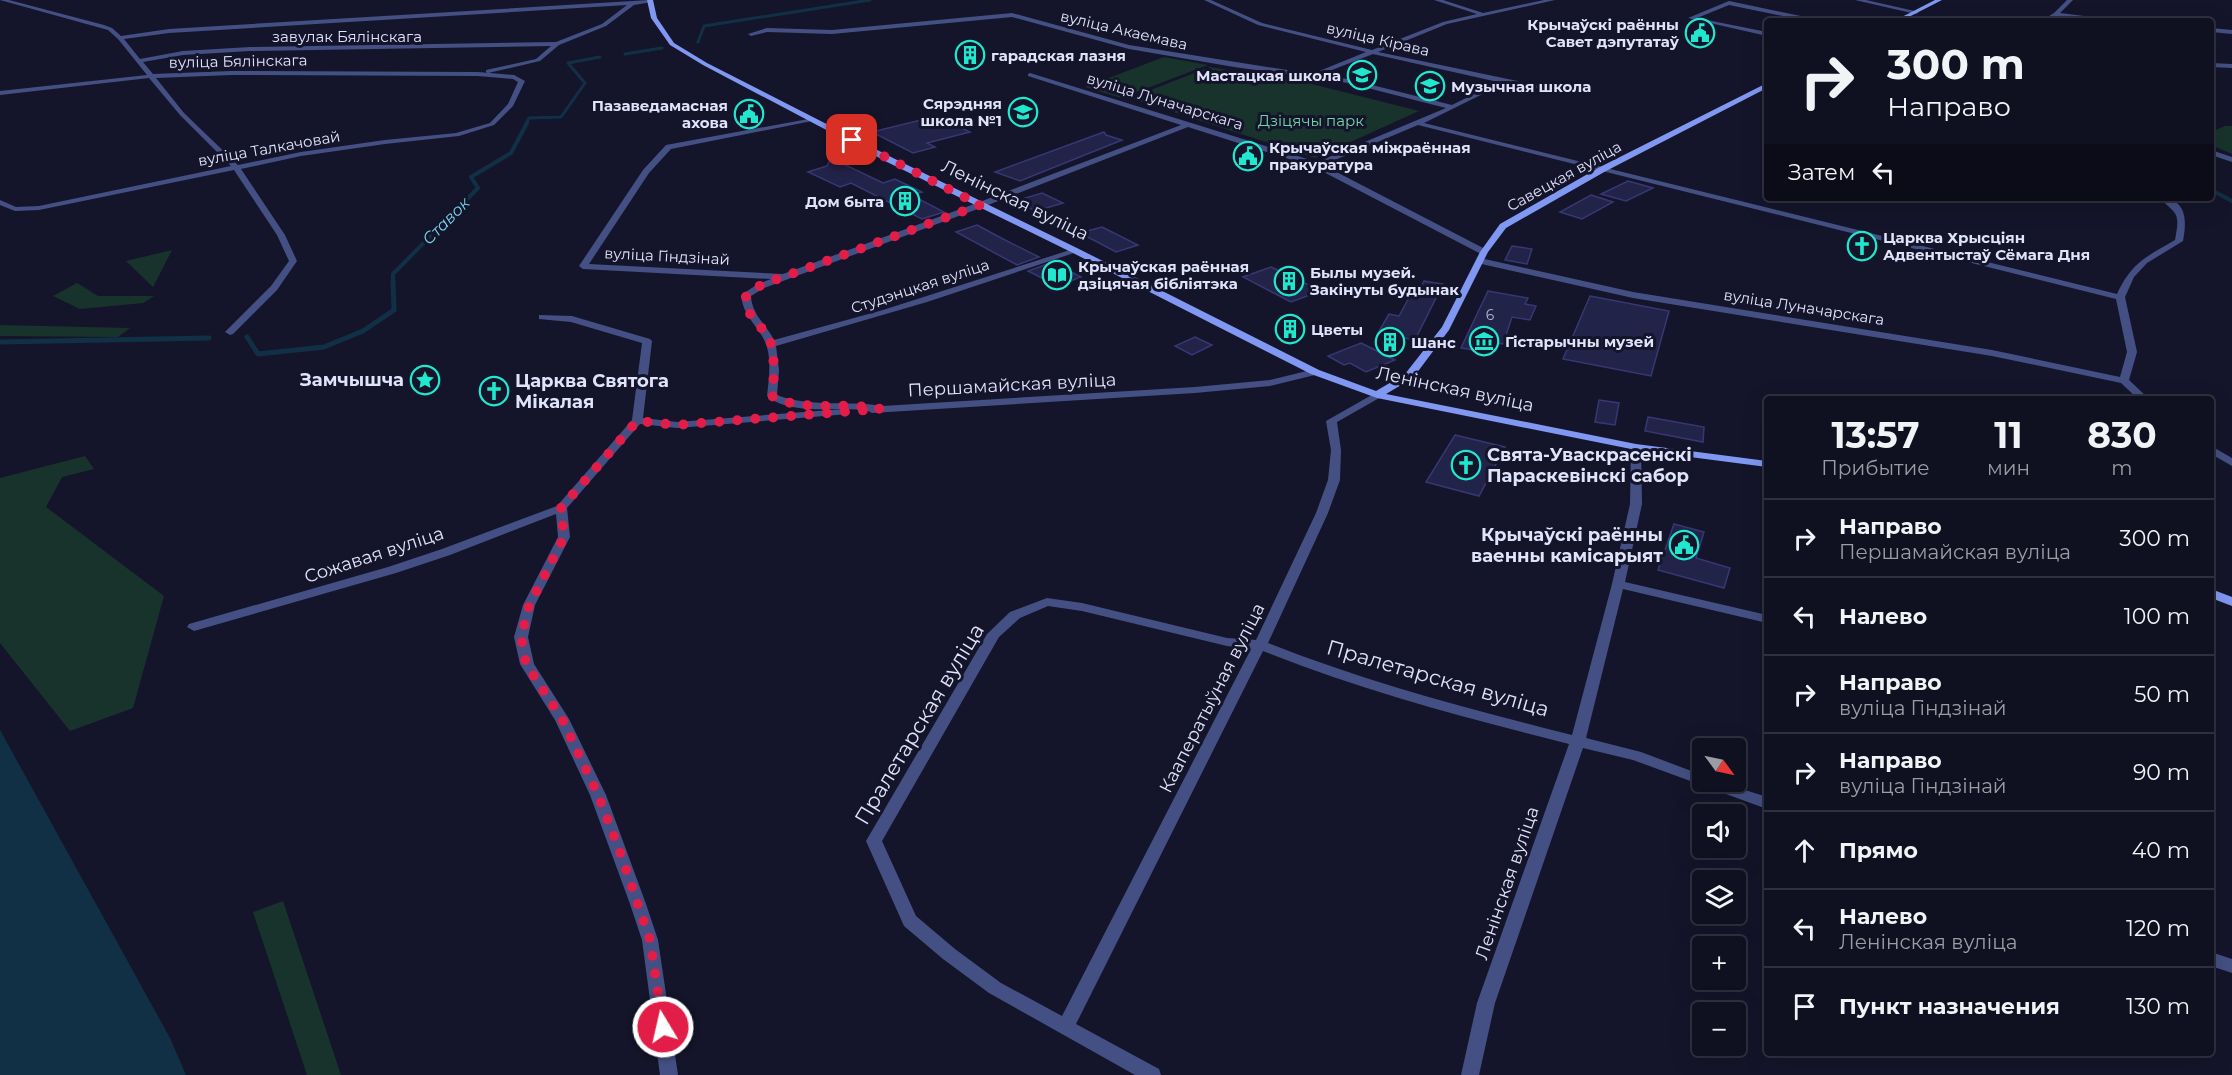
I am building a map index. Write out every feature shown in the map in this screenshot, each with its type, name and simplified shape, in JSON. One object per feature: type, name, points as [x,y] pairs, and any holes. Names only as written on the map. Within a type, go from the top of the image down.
[{"type":"main road","points":[[1903,18],[1939,0]]},
{"type":"main road","name":"Ленінская вуліца","points":[[650,1],[660,30],[672,44],[705,64],[980,205],[1315,372],[1377,395],[1636,447]]},
{"type":"main road","name":"Савецкая вуліца","points":[[1377,395],[1409,376],[1446,328],[1482,257],[1503,226],[1603,169],[1764,87]]},
{"type":"main road","points":[[1636,447],[1764,464]]},
{"type":"main road","points":[[2214,594],[2232,602]]},
{"type":"street","points":[[3,0],[110,29],[169,30],[650,1]]},
{"type":"street","name":"вуліца Кірава","points":[[1208,0],[1260,24],[1373,53],[1548,88]]},
{"type":"street","points":[[1437,0],[1482,14]]},
{"type":"street","points":[[1312,76],[1445,23],[1552,0]]},
{"type":"street","points":[[1858,0],[1916,12]]},
{"type":"street","points":[[2049,18],[2070,0]]},
{"type":"street","name":"вуліца Бялінскага","points":[[478,74],[538,60],[557,44],[604,26],[633,3]]},
{"type":"street","points":[[1764,33],[1691,18],[1729,3],[1801,18]]},
{"type":"street","points":[[2056,14],[2094,18]]},
{"type":"street","name":"вуліца Акаемава","points":[[751,34],[767,30],[832,32],[1012,15],[1129,47],[1348,81],[1450,107]]},
{"type":"street","points":[[110,29],[120,38],[182,114],[236,166],[281,235],[293,261],[274,288],[230,332]]},
{"type":"street","points":[[120,38],[169,30]]},
{"type":"street","points":[[2214,30],[2232,32]]},
{"type":"street","name":"завулак Бялінскага","points":[[139,61],[183,53],[239,49],[557,44]]},
{"type":"street","points":[[2214,64],[2232,66]]},
{"type":"street","name":"вуліца Бялінскага","points":[[0,93],[151,76],[231,73],[478,74],[514,77],[522,81]]},
{"type":"street","name":"вуліца Луначарскага","points":[[1030,75],[1317,165],[1482,257],[1633,295],[1992,352],[2124,381]]},
{"type":"street","name":"вуліца Талкачовай","points":[[0,202],[15,209],[39,208],[236,166],[347,147],[465,133],[492,124],[511,105],[522,81]]},
{"type":"street","points":[[1317,165],[1482,94],[1504,81]]},
{"type":"street","name":"вуліца Гіндзінай","points":[[784,277],[583,266],[646,172],[669,147],[814,120]]},
{"type":"street","points":[[1417,123],[2121,297]]},
{"type":"street","points":[[880,409],[859,404],[796,405],[772,396],[774,381],[771,344],[745,306],[746,295],[761,285],[980,205],[1189,124]]},
{"type":"street","points":[[2214,153],[2232,160]]},
{"type":"street","points":[[2141,396],[2124,381],[2132,352],[2121,297],[2130,276],[2144,261],[2179,241],[2183,220],[2179,208],[2168,201]]},
{"type":"street","name":"Студэнцкая вуліца","points":[[771,344],[832,329],[939,297],[1076,251]]},
{"type":"street","points":[[542,317],[572,319],[647,340],[637,421]]},
{"type":"street","name":"Першамайская вуліца","points":[[637,421],[677,425],[880,409],[1048,401],[1270,383],[1315,372]]},
{"type":"street","name":"Кааператыўная вуліца","points":[[1065,1028],[1260,645],[1322,513],[1334,480],[1336,450],[1331,421],[1377,395]]},
{"type":"street","name":"Сожавая вуліца","points":[[194,627],[321,592],[424,559],[561,508],[637,421]]},
{"type":"street","name":"Ленінская вуліца","points":[[1470,1075],[1486,1003],[1578,740],[1636,504],[1636,447]]},
{"type":"street","points":[[2214,451],[2232,463]]},
{"type":"street","points":[[561,508],[564,537],[529,606],[521,637],[526,664],[562,719],[582,759],[602,805],[638,904],[650,940],[669,1075]]},
{"type":"street","points":[[1618,584],[1764,618]]},
{"type":"street","name":"Пралетарская вуліца","points":[[1152,1075],[995,988],[949,954],[910,921],[874,841],[994,634],[1015,615],[1047,602],[1082,607],[1227,642],[1260,645],[1300,661],[1435,705],[1636,756],[1692,777]]},
{"type":"street","name":"Пралетарская вуліца","points":[[1736,792],[1764,802]]},
{"type":"street","points":[[2214,960],[2232,966]]},
{"type":"green space","points":[[1164,57],[1208,65],[1121,98],[1085,87]]},
{"type":"green space","name":"Дзіцячы парк","points":[[1210,67],[1304,82],[1419,111],[1315,158],[1130,98]]},
{"type":"green space","points":[[2232,126],[2232,154],[2214,146],[2214,131]]},
{"type":"green space","points":[[172,250],[153,287],[126,261]]},
{"type":"green space","points":[[77,283],[98,296],[154,296],[143,303],[80,309],[53,296]]},
{"type":"green space","points":[[0,325],[130,328],[118,337],[0,336]]},
{"type":"green space","points":[[85,456],[94,469],[62,477],[46,507],[164,596],[133,708],[70,731],[0,643],[0,478]]},
{"type":"green space","points":[[283,901],[341,1075],[307,1075],[253,912]]},
{"type":"water","points":[[0,730],[170,1038],[186,1075],[0,1075]]},
{"type":"building","points":[[937,116],[970,132],[927,143],[935,147],[913,153],[872,132]]},
{"type":"building","points":[[1104,132],[1106,135],[1122,140],[1020,181],[995,172]]},
{"type":"building","points":[[831,158],[883,183],[895,179],[922,192],[911,195],[944,212],[922,219],[851,183],[840,187],[808,172],[827,166]]},
{"type":"building","points":[[1628,181],[1653,188],[1626,201],[1601,194]]},
{"type":"building","points":[[1042,193],[1063,203],[1036,211],[1015,201]]},
{"type":"building","points":[[1591,195],[1613,202],[1582,219],[1560,212]]},
{"type":"building","points":[[977,225],[1039,257],[1017,265],[956,232]]},
{"type":"building","points":[[1102,227],[1138,245],[1116,252],[1080,233]]},
{"type":"building","points":[[1512,246],[1532,249],[1527,264],[1505,260]]},
{"type":"building","name":"Крычаўская раённая дзіцячая бібліятэка","points":[[1050,263],[1081,277],[1058,286],[1028,271]]},
{"type":"building","name":"Былы музей. Закінуты будынак","points":[[1271,267],[1321,291],[1291,302],[1243,277]]},
{"type":"building","points":[[1424,281],[1443,284],[1415,340],[1378,333],[1389,314],[1399,316],[1411,294],[1416,295]]},
{"type":"building","points":[[1488,291],[1528,298],[1525,304],[1536,306],[1530,320],[1512,317],[1503,344],[1495,343],[1491,353],[1461,348]]},
{"type":"building","points":[[1590,296],[1669,311],[1651,376],[1563,359]]},
{"type":"building","points":[[1195,337],[1212,345],[1192,355],[1175,346]]},
{"type":"building","points":[[1361,343],[1395,360],[1366,372],[1350,363],[1344,365],[1328,356]]},
{"type":"building","points":[[1599,400],[1619,403],[1615,425],[1595,422]]},
{"type":"building","points":[[1648,417],[1704,427],[1703,442],[1645,431]]},
{"type":"building","name":"Свята-Уваскрасенскі Параскевінскі сабор","points":[[1455,435],[1505,447],[1479,496],[1426,482]]},
{"type":"building","name":"Крычаўскі раённы ваенны камісарыят","points":[[1674,524],[1704,532],[1696,558],[1730,568],[1724,588],[1658,570]]},
{"type":"waterway","name":"Ставок","points":[[698,42],[704,26],[870,0]]},
{"type":"waterway","name":"Ставок","points":[[625,54],[662,48]]},
{"type":"waterway","name":"Ставок","points":[[526,124],[529,118],[561,117],[585,83],[568,63],[600,57]]},
{"type":"waterway","name":"Ставок","points":[[393,281],[393,274],[478,188],[471,177],[511,153],[527,123]]},
{"type":"waterway","points":[[2214,192],[2232,201]]},
{"type":"waterway","name":"Ставок","points":[[247,337],[258,354],[324,347],[363,331],[394,310],[393,281]]},
{"type":"waterway","name":"Ставок","points":[[0,342],[209,338]]},
{"type":"place","name":"Крычаўскі раённы Савет дэпутатаў","points":[[1700,33]]},
{"type":"place","name":"гарадская лазня","points":[[970,55]]},
{"type":"place","name":"Мастацкая школа","points":[[1362,75]]},
{"type":"place","name":"Музычная школа","points":[[1430,86]]},
{"type":"place","name":"Сярэдняя школа №1","points":[[1023,112]]},
{"type":"place","name":"Пазаведамасная ахова","points":[[749,114]]},
{"type":"place","name":"Крычаўская міжраённая пракуратура","points":[[1248,156]]},
{"type":"place","name":"Дом быта","points":[[905,201]]},
{"type":"place","name":"Царква Хрысціян Адвентыстаў Сёмага Дня","points":[[1862,246]]},
{"type":"place","name":"Крычаўская раённая дзіцячая бібліятэка","points":[[1057,275]]},
{"type":"place","name":"Былы музей. Закінуты будынак","points":[[1289,281]]},
{"type":"place","name":"Цветы","points":[[1290,329]]},
{"type":"place","name":"Гістарычны музей","points":[[1484,341]]},
{"type":"place","name":"Шанс","points":[[1390,342]]},
{"type":"place","name":"Замчышча","points":[[425,380]]},
{"type":"place","name":"Царква Святога Мікалая","points":[[494,391]]},
{"type":"place","name":"Свята-Уваскрасенскі Параскевінскі сабор","points":[[1466,465]]},
{"type":"place","name":"Крычаўскі раённы ваенны камісарыят","points":[[1684,545]]},
{"type":"route","points":[[663,1027],[650,940],[620,852],[582,759],[562,719],[526,664],[521,637],[529,606],[564,537],[561,508],[637,421],[677,425],[880,409],[859,404],[796,405],[772,396],[774,381],[771,344],[745,306],[746,295],[761,285],[980,205],[852,140]]}]
